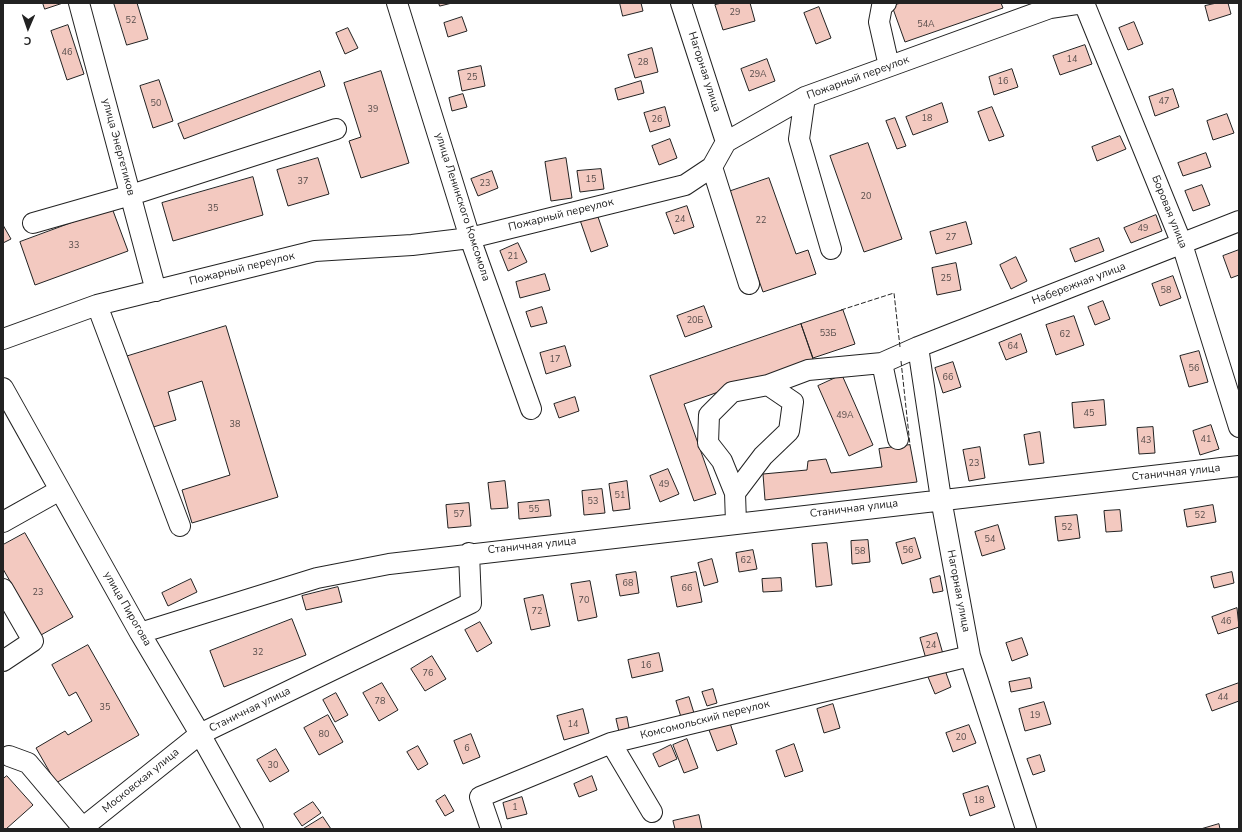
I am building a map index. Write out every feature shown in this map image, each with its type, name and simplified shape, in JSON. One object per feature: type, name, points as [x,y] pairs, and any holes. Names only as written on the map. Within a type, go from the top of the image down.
[{"type":"street","name":"улица Энергетиков","points":[[79,3],[156,291]]},
{"type":"street","name":"улица Ленинского Комсомола","points":[[397,3],[470,238],[531,409]]},
{"type":"street","name":"Нагорная улица","points":[[681,3],[726,142]]},
{"type":"street","points":[[886,3],[882,6],[879,22],[889,66]]},
{"type":"street","name":"Пожарный переулок","points":[[3,339],[97,306],[315,252],[412,246],[470,238],[685,185],[712,167],[726,142],[805,97],[1049,6],[1084,3]]},
{"type":"street","name":"Боровая улица","points":[[1084,3],[1182,244],[1239,427]]},
{"type":"street","points":[[805,97],[799,139],[831,249]]},
{"type":"street","points":[[33,223],[131,194],[336,129]]},
{"type":"street","points":[[712,167],[749,284]]},
{"type":"street","name":"Набережная улица","points":[[736,524],[734,494],[722,461],[708,443],[708,414],[732,392],[768,385],[808,370],[882,362],[1182,244],[1239,220]]},
{"type":"street","points":[[97,306],[180,526]]},
{"type":"street","name":"Нагорная улица","points":[[918,347],[941,499],[970,656],[1026,829]]},
{"type":"street","points":[[882,362],[898,439]]},
{"type":"street","points":[[734,494],[763,456],[789,431],[793,402],[768,385]]},
{"type":"street","name":"улица Пирогова","points":[[3,388],[140,633],[200,734],[253,829]]},
{"type":"street","name":"Станичная улица","points":[[140,633],[317,578],[389,564],[941,499],[1239,466]]},
{"type":"street","points":[[3,522],[60,490]]},
{"type":"street","name":"Станичная улица","points":[[200,734],[471,602],[469,554]]},
{"type":"street","points":[[3,589],[34,641],[3,661]]},
{"type":"street","name":"Комсомольский переулок","points":[[492,829],[480,796],[611,743],[970,656]]},
{"type":"street","name":"Московская улица","points":[[82,828],[200,734]]},
{"type":"street","points":[[611,743],[652,812]]},
{"type":"street","points":[[5,755],[28,763],[82,828]]},
{"type":"building","points":[[43,3],[63,3],[45,9]]},
{"type":"building","points":[[114,3],[137,3],[148,39],[127,45]]},
{"type":"building","points":[[439,3],[452,3],[440,6]]},
{"type":"building","points":[[620,3],[641,3],[643,11],[623,16]]},
{"type":"building","points":[[722,3],[750,3],[755,21],[723,30],[715,5]]},
{"type":"building","points":[[901,3],[1001,3],[1003,8],[905,42],[892,6]]},
{"type":"building","points":[[1217,3],[1228,3],[1231,14],[1209,21],[1205,6]]},
{"type":"building","points":[[819,7],[831,38],[816,44],[804,13]]},
{"type":"building","points":[[462,17],[467,31],[448,37],[444,23]]},
{"type":"building","points":[[1134,22],[1143,44],[1128,50],[1119,28]]},
{"type":"building","points":[[68,25],[84,74],[67,80],[51,31]]},
{"type":"building","points":[[348,28],[358,48],[345,54],[336,33]]},
{"type":"building","points":[[1085,45],[1092,64],[1060,75],[1053,56]]},
{"type":"building","points":[[652,48],[658,72],[635,78],[628,55]]},
{"type":"building","points":[[767,59],[775,81],[749,91],[741,69]]},
{"type":"building","points":[[481,66],[485,86],[462,91],[458,71]]},
{"type":"building","points":[[1012,69],[1018,87],[994,95],[989,77]]},
{"type":"building","points":[[320,71],[325,86],[184,139],[178,124]]},
{"type":"building","points":[[381,71],[409,163],[361,178],[349,141],[361,137],[344,83]]},
{"type":"building","points":[[159,80],[173,121],[153,128],[140,86]]},
{"type":"building","points":[[641,81],[644,93],[618,100],[615,89]]},
{"type":"building","points":[[1173,89],[1179,107],[1155,116],[1149,97]]},
{"type":"building","points":[[463,94],[467,107],[452,111],[449,98]]},
{"type":"building","points":[[942,103],[948,122],[913,135],[906,117]]},
{"type":"building","points":[[665,107],[670,126],[650,132],[644,113]]},
{"type":"building","points":[[992,107],[1004,136],[989,141],[978,112]]},
{"type":"building","points":[[1227,114],[1234,133],[1213,140],[1207,121]]},
{"type":"building","points":[[895,118],[906,146],[897,149],[886,121]]},
{"type":"building","points":[[1120,136],[1126,149],[1097,161],[1092,147]]},
{"type":"building","points":[[670,139],[677,158],[659,165],[652,146]]},
{"type":"building","points":[[868,143],[902,239],[864,252],[830,156]]},
{"type":"building","points":[[1206,153],[1211,167],[1183,176],[1178,163]]},
{"type":"building","points":[[318,158],[329,194],[288,206],[277,170]]},
{"type":"building","points":[[566,158],[572,198],[551,201],[545,162]]},
{"type":"building","points":[[601,169],[604,189],[580,192],[577,171]]},
{"type":"building","points":[[492,171],[498,188],[478,196],[471,179]]},
{"type":"building","points":[[253,177],[263,215],[173,241],[162,203]]},
{"type":"building","points":[[769,178],[796,254],[808,250],[816,274],[763,292],[728,192]]},
{"type":"building","points":[[1202,185],[1210,205],[1193,211],[1185,191]]},
{"type":"building","points":[[687,206],[694,227],[674,234],[666,213]]},
{"type":"building","points":[[112,208],[128,251],[35,285],[20,242]]},
{"type":"building","points":[[597,214],[608,246],[591,252],[580,220]]},
{"type":"building","points":[[1156,215],[1162,231],[1131,243],[1124,228]]},
{"type":"building","points":[[966,222],[972,244],[936,254],[930,232]]},
{"type":"building","points":[[3,225],[11,239],[3,243]]},
{"type":"building","points":[[1099,238],[1104,251],[1075,262],[1070,249]]},
{"type":"building","points":[[518,243],[527,262],[508,271],[500,251]]},
{"type":"building","points":[[1239,250],[1239,275],[1231,278],[1223,256]]},
{"type":"building","points":[[1016,257],[1027,281],[1011,289],[1000,265]]},
{"type":"building","points":[[956,263],[961,290],[937,295],[932,268]]},
{"type":"building","points":[[545,274],[550,290],[520,298],[516,282]]},
{"type":"building","points":[[1173,276],[1181,298],[1160,306],[1152,284]]},
{"type":"building","points":[[1103,301],[1110,319],[1095,325],[1088,307]]},
{"type":"building","points":[[704,306],[712,327],[685,337],[677,316]]},
{"type":"building","points":[[542,307],[547,323],[531,327],[526,312]]},
{"type":"building","points":[[843,310],[855,344],[813,358],[801,324]]},
{"type":"building","points":[[1074,316],[1084,345],[1056,355],[1046,325]]},
{"type":"building","points":[[801,324],[813,359],[684,404],[716,494],[694,501],[650,376]]},
{"type":"building","points":[[226,326],[278,497],[192,523],[182,490],[230,475],[202,381],[168,392],[176,420],[147,429],[125,357]]},
{"type":"building","points":[[1021,334],[1027,352],[1006,360],[999,343]]},
{"type":"building","points":[[565,346],[571,366],[546,374],[540,353]]},
{"type":"building","points":[[1199,351],[1208,382],[1189,387],[1180,356]]},
{"type":"building","points":[[953,362],[961,387],[943,393],[935,368]]},
{"type":"building","points":[[842,375],[873,445],[849,456],[818,386]]},
{"type":"building","points":[[575,397],[579,411],[559,418],[554,404]]},
{"type":"building","points":[[1104,400],[1106,425],[1074,428],[1072,403]]},
{"type":"building","points":[[1211,425],[1219,449],[1200,455],[1193,431]]},
{"type":"building","points":[[1153,427],[1155,453],[1139,454],[1137,428]]},
{"type":"building","points":[[1040,432],[1044,463],[1029,465],[1024,435]]},
{"type":"building","points":[[910,445],[917,482],[765,500],[763,474],[807,470],[808,461],[826,459],[831,473],[882,467],[879,449]]},
{"type":"building","points":[[980,447],[985,478],[969,481],[963,450]]},
{"type":"building","points":[[668,469],[679,494],[660,502],[650,476]]},
{"type":"building","points":[[505,481],[508,508],[491,509],[488,483]]},
{"type":"building","points":[[627,481],[630,509],[613,511],[609,484]]},
{"type":"building","points":[[602,489],[605,513],[584,515],[582,491]]},
{"type":"building","points":[[549,500],[551,516],[519,519],[518,503]]},
{"type":"building","points":[[469,503],[471,526],[448,528],[446,505]]},
{"type":"building","points":[[1213,505],[1216,522],[1187,527],[1184,510]]},
{"type":"building","points":[[1120,510],[1122,531],[1106,532],[1104,511]]},
{"type":"building","points":[[1077,515],[1080,538],[1058,541],[1055,517]]},
{"type":"building","points":[[998,525],[1005,549],[982,556],[975,532]]},
{"type":"building","points":[[25,533],[73,617],[41,635],[3,569],[3,545]]},
{"type":"building","points":[[915,538],[921,558],[902,564],[896,543]]},
{"type":"building","points":[[868,540],[870,562],[852,564],[851,541]]},
{"type":"building","points":[[827,543],[832,585],[816,587],[812,544]]},
{"type":"building","points":[[753,550],[757,569],[739,572],[736,553]]},
{"type":"building","points":[[712,559],[718,582],[704,586],[698,563]]},
{"type":"building","points":[[636,572],[639,593],[620,596],[616,575]]},
{"type":"building","points":[[696,572],[702,602],[677,607],[671,577]]},
{"type":"building","points":[[1232,572],[1234,583],[1214,588],[1211,577]]},
{"type":"building","points":[[940,576],[943,591],[933,593],[930,579]]},
{"type":"building","points":[[781,578],[782,591],[763,592],[762,579]]},
{"type":"building","points":[[191,579],[197,592],[168,606],[162,593]]},
{"type":"building","points":[[590,581],[597,617],[578,621],[571,584]]},
{"type":"building","points":[[338,587],[342,602],[306,610],[302,596]]},
{"type":"building","points":[[543,595],[550,626],[531,630],[524,599]]},
{"type":"building","points":[[1237,608],[1239,627],[1218,634],[1212,617]]},
{"type":"building","points":[[292,619],[306,655],[224,687],[210,651]]},
{"type":"building","points":[[480,622],[492,643],[477,652],[465,630]]},
{"type":"building","points":[[937,633],[943,654],[926,659],[920,638]]},
{"type":"building","points":[[1022,638],[1028,655],[1012,661],[1006,643]]},
{"type":"building","points":[[88,645],[139,735],[56,783],[36,748],[65,731],[68,735],[92,721],[76,692],[69,696],[52,665]]},
{"type":"building","points":[[659,653],[663,671],[632,678],[628,660]]},
{"type":"building","points":[[432,656],[446,679],[425,691],[411,669]]},
{"type":"building","points":[[945,670],[951,687],[935,694],[928,677]]},
{"type":"building","points":[[1030,678],[1032,688],[1011,692],[1009,682]]},
{"type":"building","points":[[382,683],[398,710],[379,721],[363,693]]},
{"type":"building","points":[[1239,683],[1239,701],[1212,711],[1206,695]]},
{"type":"building","points":[[713,689],[717,703],[707,706],[702,692]]},
{"type":"building","points":[[336,693],[348,715],[335,722],[323,700]]},
{"type":"building","points":[[689,697],[694,713],[681,717],[676,701]]},
{"type":"building","points":[[1044,702],[1051,724],[1025,731],[1019,709]]},
{"type":"building","points":[[833,704],[840,728],[824,733],[817,709]]},
{"type":"building","points":[[583,709],[589,733],[564,740],[557,716]]},
{"type":"building","points":[[328,715],[343,742],[319,755],[304,728]]},
{"type":"building","points":[[627,717],[630,733],[620,736],[616,719]]},
{"type":"building","points":[[730,723],[737,744],[717,751],[709,730]]},
{"type":"building","points":[[969,725],[976,743],[953,752],[946,733]]},
{"type":"building","points":[[471,734],[480,757],[463,764],[454,741]]},
{"type":"building","points":[[687,739],[698,768],[684,773],[673,745]]},
{"type":"building","points":[[794,744],[803,771],[785,777],[776,751]]},
{"type":"building","points":[[671,745],[677,759],[659,767],[653,754]]},
{"type":"building","points":[[418,746],[428,764],[418,770],[407,752]]},
{"type":"building","points":[[276,749],[289,771],[270,782],[257,760]]},
{"type":"building","points":[[1040,755],[1045,771],[1033,775],[1027,759]]},
{"type":"building","points":[[7,776],[33,805],[6,829],[3,829],[3,779]]},
{"type":"building","points":[[592,776],[597,790],[579,797],[574,784]]},
{"type":"building","points":[[988,786],[995,807],[970,816],[963,794]]},
{"type":"building","points":[[445,795],[454,811],[445,816],[436,801]]},
{"type":"building","points":[[522,797],[527,814],[507,819],[503,803]]},
{"type":"building","points":[[313,802],[321,813],[302,826],[294,814]]},
{"type":"building","points":[[699,815],[702,829],[675,829],[673,821]]},
{"type":"building","points":[[323,817],[331,829],[303,829]]},
{"type":"building","points":[[1219,824],[1220,829],[1201,829]]},
{"type":"fence","points":[[841,310],[894,293],[900,347]]},
{"type":"fence","points":[[901,361],[910,445]]}]
